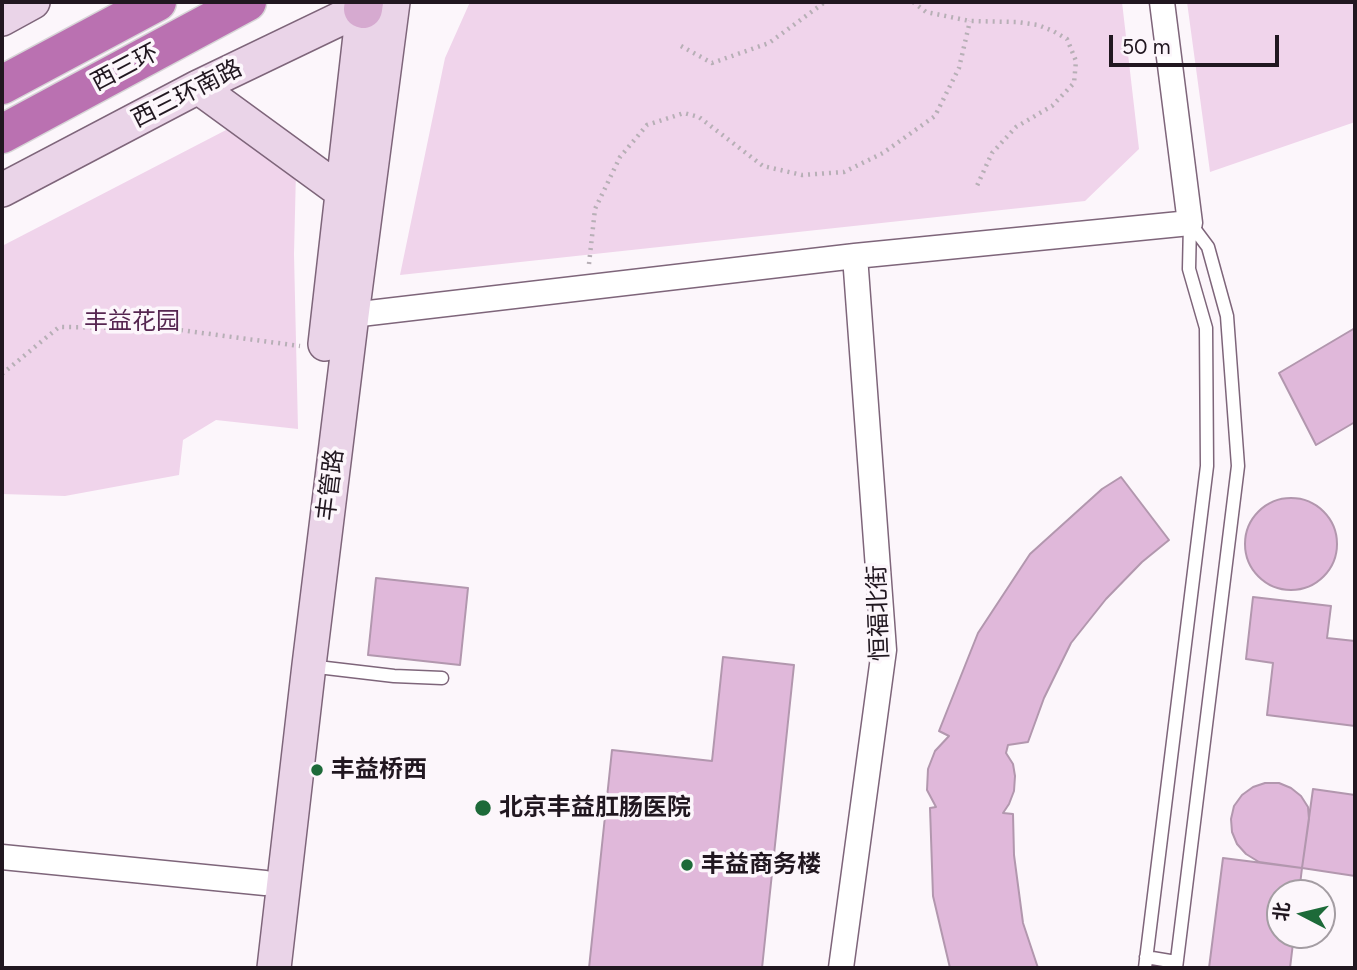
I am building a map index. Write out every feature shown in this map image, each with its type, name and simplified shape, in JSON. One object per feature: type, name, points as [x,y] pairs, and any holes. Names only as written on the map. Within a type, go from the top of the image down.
[{"type":"highway","name":"西三环","points":[[2,85],[157,2]]},
{"type":"highway","name":"西三环","points":[[2,134],[247,2]]},
{"type":"street","points":[[2,19],[33,2]]},
{"type":"street","points":[[352,315],[855,256],[1190,223],[1162,2]]},
{"type":"street","name":"西三环南路","points":[[2,190],[198,87],[362,6]]},
{"type":"street","name":"丰管路","points":[[254,968],[362,6]]},
{"type":"street","name":"丰管路","points":[[274,968],[352,315],[362,6]]},
{"type":"street","points":[[198,87],[342,192]]},
{"type":"street","name":"恒福北街","points":[[841,968],[884,650],[855,256]]},
{"type":"street","points":[[2,858],[265,883]]},
{"type":"lane","points":[[1190,223],[1208,247],[1227,316],[1238,466],[1176,965],[1146,963],[1208,466],[1206,328],[1189,269],[1190,223]]},
{"type":"lane","points":[[309,666],[394,676],[442,678]]},
{"type":"path","points":[[681,46],[712,63],[769,43],[825,2]]},
{"type":"path","points":[[913,2],[926,12],[970,21],[1038,25],[1067,39],[1076,61],[1074,83],[1052,106],[1016,127],[992,153],[976,188]]},
{"type":"path","points":[[589,268],[595,209],[620,157],[647,125],[684,113],[699,117],[763,166],[802,174],[845,173],[883,153],[935,116],[959,68],[970,21]]},
{"type":"path","points":[[2,374],[59,327],[165,328],[325,349]]},
{"type":"green space","points":[[470,2],[1122,2],[1139,149],[1085,201],[400,275],[445,58]]},
{"type":"green space","points":[[1187,2],[1355,2],[1355,122],[1210,172]]},
{"type":"green space","name":"丰益花园","points":[[228,129],[296,171],[294,254],[298,429],[216,420],[183,440],[179,475],[65,496],[2,494],[2,246]]},
{"type":"building","points":[[1355,328],[1355,422],[1316,445],[1279,373]]},
{"type":"building","points":[[1121,477],[1169,540],[1142,562],[1106,599],[1071,643],[1044,698],[1028,742],[1008,745],[1006,753],[1013,764],[1015,776],[1014,791],[1003,813],[1013,814],[1014,855],[1023,923],[1038,968],[950,968],[933,896],[930,808],[936,807],[927,790],[928,769],[935,751],[949,736],[939,731],[978,633],[1030,554],[1102,489]]},
{"type":"building","points":[[1291,498],[1308,502],[1323,512],[1333,527],[1337,544],[1333,561],[1323,576],[1308,586],[1291,590],[1274,586],[1259,576],[1249,561],[1245,544],[1249,527],[1259,512],[1274,502]]},
{"type":"building","points":[[376,578],[468,588],[460,665],[368,655]]},
{"type":"building","points":[[1253,597],[1331,606],[1327,638],[1355,641],[1355,726],[1267,715],[1273,663],[1246,659]]},
{"type":"building","name":"丰益商务楼","points":[[723,657],[794,665],[762,968],[589,968],[612,750],[712,761]]},
{"type":"building","points":[[1265,783],[1279,783],[1291,788],[1301,796],[1308,807],[1309,819],[1302,868],[1259,862],[1237,844],[1232,832],[1234,806],[1242,795]]},
{"type":"building","points":[[1313,789],[1355,795],[1355,876],[1302,868]]},
{"type":"building","points":[[1223,858],[1302,868],[1301,879],[1266,879],[1266,949],[1292,949],[1290,968],[1209,968]]},
{"type":"place","name":"丰益桥西","points":[[317,770]]},
{"type":"place","name":"北京丰益肛肠医院","points":[[483,808]]},
{"type":"place","name":"丰益商务楼","points":[[687,865]]}]
